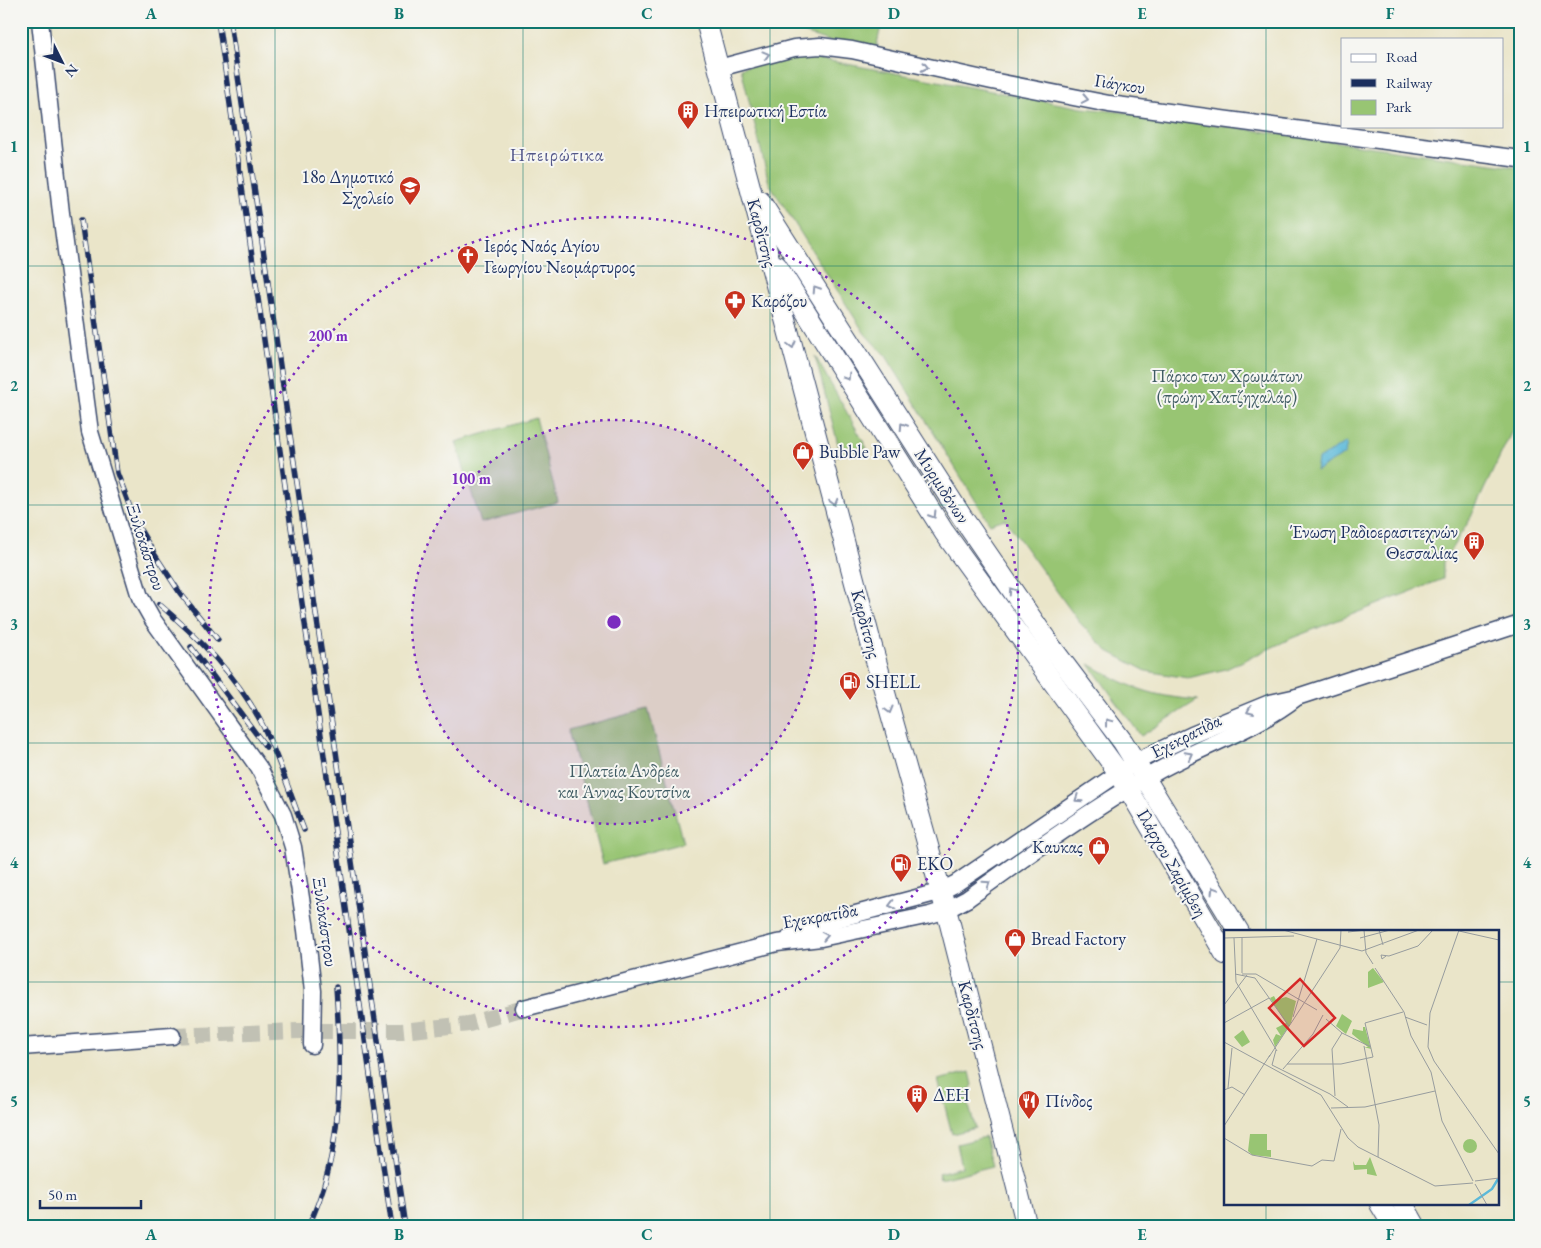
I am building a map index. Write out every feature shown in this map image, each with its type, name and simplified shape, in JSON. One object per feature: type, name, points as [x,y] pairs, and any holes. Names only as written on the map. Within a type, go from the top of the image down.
[{"type":"main road","name":"Καρδίτσης","points":[[706,21],[939,892],[946,910],[1026,1227]]},
{"type":"main road","name":"Μυρμιδόνων","points":[[749,185],[962,517],[1052,648],[1132,776]]},
{"type":"main road","name":"Μυρμιδόνων","points":[[766,247],[944,532],[1132,776]]},
{"type":"main road","name":"Ιλάρχου Σαρίμβεη","points":[[1132,776],[1238,930]]},
{"type":"main road","name":"Ιλάρχου Σαρίμβεη","points":[[1132,776],[1224,952]]},
{"type":"main road","points":[[1381,1206],[1394,1227]]},
{"type":"main road","points":[[1404,1206],[1416,1227]]},
{"type":"street","name":"Ξυλοκάστρου","points":[[40,21],[65,250],[90,432],[140,597],[153,620],[261,772],[286,822],[298,871],[306,930],[313,991],[312,1045]]},
{"type":"street","name":"Γιάγκου","points":[[719,68],[794,48],[820,46],[852,50],[992,81],[1109,104],[1520,159]]},
{"type":"street","name":"Εχεκρατίδα","points":[[777,943],[821,938],[946,910],[1192,735],[1270,703],[1297,697],[1520,624]]},
{"type":"street","name":"Εχεκρατίδα","points":[[777,943],[818,924],[939,892],[1132,776]]},
{"type":"street","points":[[524,1008],[777,943]]},
{"type":"street","points":[[21,1047],[172,1036]]},
{"type":"green space","points":[[768,21],[882,21],[876,49],[837,44]]},
{"type":"green space","name":"Πάρκο των Χρωμάτων (πρώην Χατζηχαλάρ)","points":[[793,54],[1082,108],[1141,114],[1520,168],[1520,414],[1469,521],[1443,562],[1443,579],[1292,638],[1226,669],[1188,678],[1146,671],[1108,651],[1079,622],[1005,519],[990,524],[886,356],[865,334],[769,183],[741,68]]},
{"type":"green space","points":[[815,356],[867,448],[837,456],[839,448]]},
{"type":"green space","points":[[536,418],[558,502],[481,523],[456,442]]},
{"type":"green space","points":[[1089,664],[1129,685],[1153,693],[1198,700],[1141,736]]},
{"type":"green space","name":"Πλατεία Ανδρέα και Άννας Κουτσίνα","points":[[648,709],[683,843],[603,864],[568,730]]},
{"type":"green space","points":[[970,1072],[973,1085],[966,1095],[975,1128],[952,1134],[938,1080]]},
{"type":"green space","points":[[985,1137],[993,1166],[940,1179],[938,1173],[962,1167],[957,1144]]},
{"type":"water","points":[[1347,442],[1345,454],[1316,471],[1318,459]]},
{"type":"tunnel","points":[[172,1036],[299,1031],[402,1031],[469,1024],[524,1008]]},
{"type":"railway","points":[[218,21],[392,1227]]},
{"type":"railway","points":[[230,21],[405,1227]]},
{"type":"railway","points":[[81,220],[117,473],[136,523],[155,555],[180,593],[218,640]]},
{"type":"railway","points":[[159,604],[215,657],[250,703],[260,720],[284,774],[304,830]]},
{"type":"railway","points":[[191,647],[266,747]]},
{"type":"railway","points":[[308,1227],[320,1198],[328,1169],[338,1109],[339,1048],[336,987]]},
{"type":"place","name":"Ηπειρωτική Εστία","points":[[688,130]]},
{"type":"place","name":"18ο Δημοτικό Σχολείο","points":[[410,206]]},
{"type":"place","name":"Ιερός Ναός Αγίου Γεωργίου Νεομάρτυρος","points":[[468,275]]},
{"type":"place","name":"Καρόζου","points":[[735,320]]},
{"type":"place","name":"Bubble Paw","points":[[803,471]]},
{"type":"place","name":"Ένωση Ραδιοερασιτεχνών Θεσσαλίας","points":[[1474,561]]},
{"type":"place","name":"SHELL","points":[[850,701]]},
{"type":"place","name":"Καυκας","points":[[1099,866]]},
{"type":"place","name":"EKO","points":[[901,883]]},
{"type":"place","name":"Bread Factory","points":[[1015,958]]},
{"type":"place","name":"ΔΕΗ","points":[[917,1114]]},
{"type":"place","name":"Πίνδος","points":[[1029,1120]]},
{"type":"district","name":"Ηπειρώτικα","points":[[557,154]]}]
